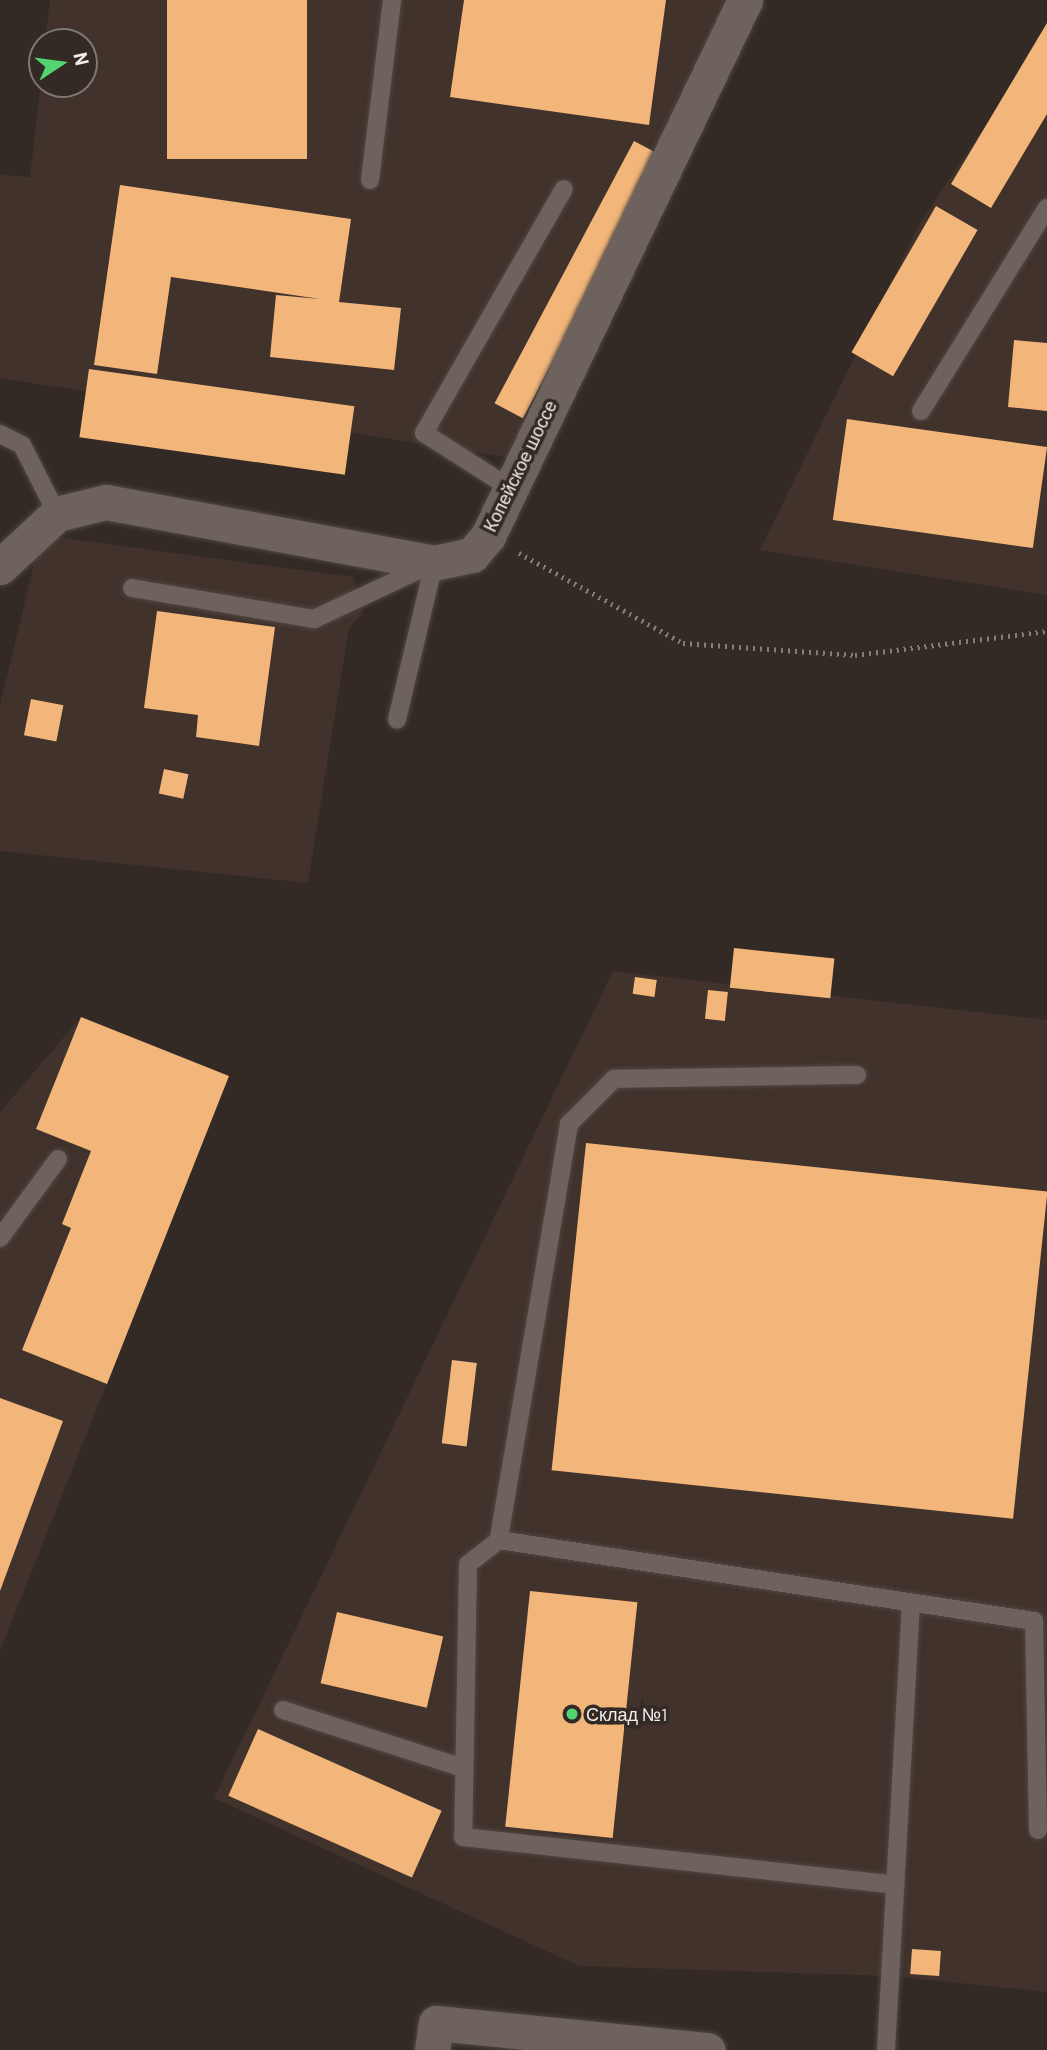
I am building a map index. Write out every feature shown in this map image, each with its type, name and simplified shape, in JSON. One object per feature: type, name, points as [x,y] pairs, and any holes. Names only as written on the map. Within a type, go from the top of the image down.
[{"type":"street","name":"Копейское шоссе","points":[[0,567],[57,514],[106,502],[434,562],[472,555],[488,536],[745,0]]},
{"type":"street","points":[[434,2036],[708,2050]]},
{"type":"lane","points":[[370,180],[392,0]]},
{"type":"lane","points":[[510,488],[424,433],[564,189]]},
{"type":"lane","points":[[921,411],[1047,208]]},
{"type":"lane","points":[[0,434],[22,445],[57,514]]},
{"type":"lane","points":[[132,588],[314,620],[434,562]]},
{"type":"lane","points":[[397,720],[434,562]]},
{"type":"lane","points":[[857,1075],[614,1079],[569,1124],[499,1541],[468,1564],[463,1836],[895,1885]]},
{"type":"lane","points":[[0,1238],[58,1159]]},
{"type":"lane","points":[[499,1541],[911,1606],[1034,1620],[1038,1830]]},
{"type":"lane","points":[[887,2050],[911,1606]]},
{"type":"lane","points":[[283,1710],[464,1768]]},
{"type":"path","points":[[488,536],[683,643],[855,654],[1047,631]]},
{"type":"shaded area","points":[[50,0],[730,0],[513,458],[0,378],[0,175],[30,177],[39,98],[98,98],[98,28],[47,28]]},
{"type":"shaded area","points":[[1047,33],[1047,595],[760,550],[920,223]]},
{"type":"shaded area","points":[[41,535],[353,577],[363,614],[349,627],[308,883],[0,851],[0,705]]},
{"type":"shaded area","points":[[613,971],[1047,1020],[1047,1992],[889,1976],[579,1966],[214,1798]]},
{"type":"shaded area","points":[[81,1017],[229,1076],[0,1651],[0,1112]]},
{"type":"building","points":[[167,0],[307,0],[307,159],[167,159]]},
{"type":"building","points":[[464,0],[666,0],[649,125],[450,97]]},
{"type":"building","points":[[1047,23],[1047,114],[991,208],[951,184]]},
{"type":"building","points":[[634,141],[662,156],[523,418],[495,403]]},
{"type":"building","points":[[120,185],[351,219],[339,302],[401,308],[394,370],[270,357],[276,295],[320,299],[171,277],[157,374],[94,365]]},
{"type":"building","points":[[936,206],[978,230],[893,376],[852,352]]},
{"type":"building","points":[[1014,340],[1047,343],[1047,411],[1008,407]]},
{"type":"building","points":[[89,369],[354,406],[345,475],[79,437]]},
{"type":"building","points":[[847,419],[1047,447],[1033,548],[833,520]]},
{"type":"building","points":[[157,611],[275,627],[259,746],[196,737],[198,715],[144,708]]},
{"type":"building","points":[[31,699],[63,705],[56,742],[24,735]]},
{"type":"building","points":[[164,769],[188,774],[183,799],[159,793]]},
{"type":"building","points":[[734,948],[834,959],[830,998],[730,988]]},
{"type":"building","points":[[635,977],[657,980],[654,997],[633,994]]},
{"type":"building","points":[[708,990],[728,992],[725,1021],[705,1019]]},
{"type":"building","points":[[81,1017],[229,1076],[107,1384],[22,1350],[71,1228],[62,1224],[91,1151],[36,1129]]},
{"type":"building","points":[[586,1143],[1047,1191],[1013,1519],[552,1470]]},
{"type":"building","points":[[452,1360],[477,1363],[467,1446],[442,1443]]},
{"type":"building","points":[[0,1398],[63,1421],[0,1591]]},
{"type":"building","name":"Склад №1","points":[[530,1591],[637,1602],[613,1838],[505,1827]]},
{"type":"building","points":[[337,1612],[443,1637],[427,1708],[321,1683]]},
{"type":"building","points":[[258,1729],[442,1811],[412,1877],[228,1796]]},
{"type":"building","points":[[912,1949],[941,1951],[939,1976],[910,1974]]},
{"type":"place","name":"Склад №1","points":[[572,1714]]}]
